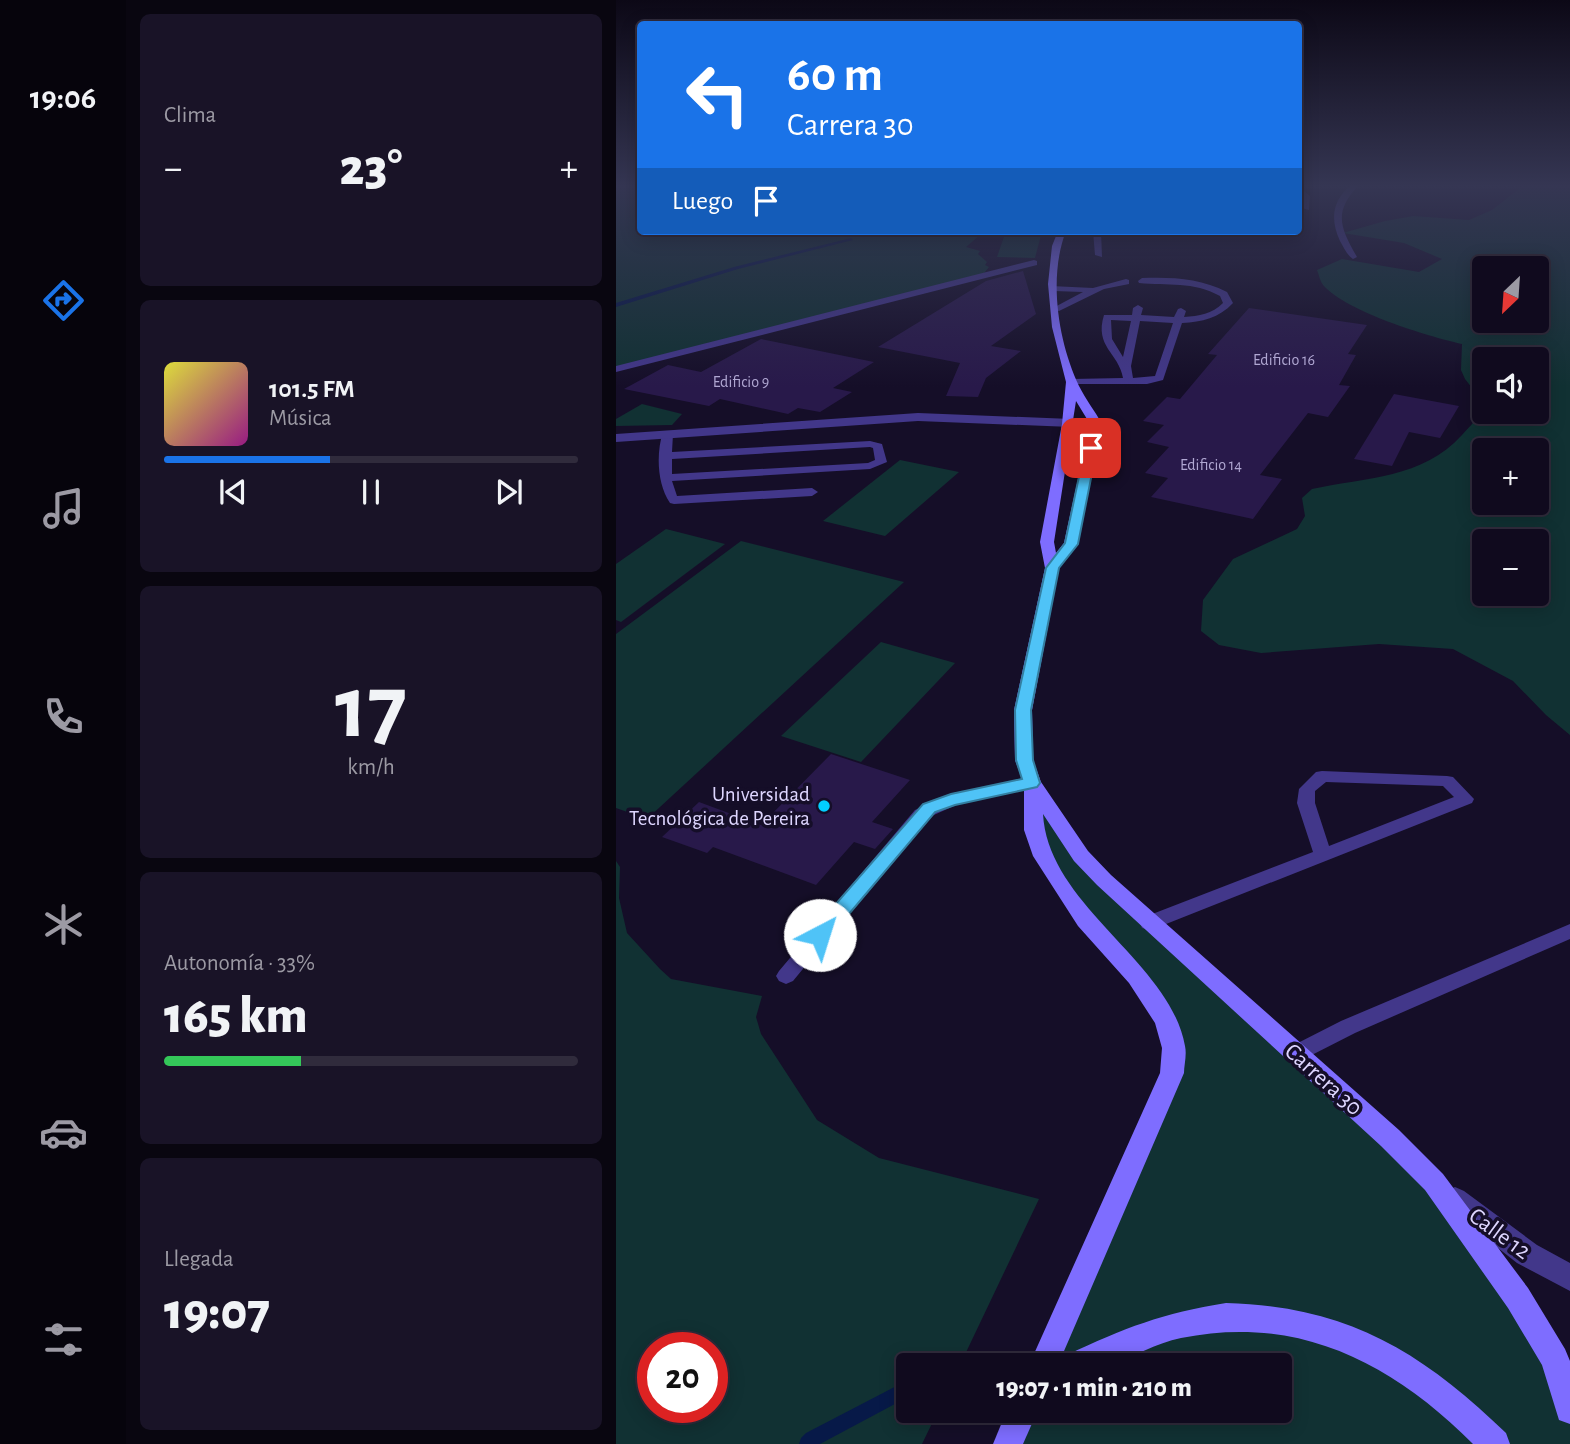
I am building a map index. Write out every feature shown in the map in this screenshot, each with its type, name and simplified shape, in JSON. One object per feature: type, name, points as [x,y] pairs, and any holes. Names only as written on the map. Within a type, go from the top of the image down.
[{"type":"street","name":"Carrera 30","points":[[1048,1353],[1172,1073],[1174,1048],[1166,1021],[1137,977],[1086,920],[1043,856],[1034,830],[1031,783],[1024,760],[1023,710],[1052,568],[1047,542],[1068,424],[1071,382],[1056,309],[1052,261],[1055,252]]},
{"type":"street","points":[[616,369],[1034,263]]},
{"type":"street","name":"Carrera 30","points":[[1052,568],[1071,544],[1096,424],[1071,382]]},
{"type":"street","points":[[616,438],[918,417],[1096,424]]},
{"type":"street","name":"Carrera 30","points":[[1031,783],[1081,856],[1149,923],[1390,1138],[1434,1182],[1518,1298],[1555,1359],[1570,1409]]},
{"type":"street","name":"Calle 12","points":[[1434,1182],[1527,1254],[1570,1278]]},
{"type":"street","points":[[1102,1353],[1128,1341],[1181,1324],[1222,1318],[1262,1317],[1307,1324],[1352,1339],[1400,1363],[1436,1388],[1495,1444]]},
{"type":"street","points":[[1008,1444],[1017,1423]]},
{"type":"lane","points":[[1350,252],[1353,257]]},
{"type":"lane","points":[[1126,366],[1115,356],[1105,338],[1107,313],[1215,315],[1225,307],[1228,298],[1216,289],[1202,284],[1142,281]]},
{"type":"lane","points":[[1056,309],[1094,290],[1126,282]]},
{"type":"lane","points":[[1054,288],[1094,290]]},
{"type":"lane","points":[[1128,381],[1126,366],[1137,313]]},
{"type":"lane","points":[[1071,382],[1154,380],[1162,375],[1180,314]]},
{"type":"lane","points":[[667,434],[666,478],[670,496],[680,501],[812,492]]},
{"type":"lane","points":[[666,478],[870,466],[881,461],[878,446],[870,444],[667,456]]},
{"type":"lane","points":[[1149,923],[1323,855],[1466,799],[1447,781],[1322,776],[1307,789],[1306,803],[1323,855]]},
{"type":"lane","points":[[786,976],[929,808],[951,800],[1031,783]]},
{"type":"lane","points":[[1295,1054],[1349,1027],[1570,931]]},
{"type":"green space","points":[[616,252],[979,252],[987,262],[985,265],[989,267],[981,277],[616,369]]},
{"type":"green space","points":[[999,252],[1036,252],[1035,258],[997,257]]},
{"type":"green space","points":[[1426,252],[1570,252],[1570,735],[1513,681],[1453,649],[1379,644],[1261,653],[1219,645],[1201,631],[1203,600],[1233,559],[1297,529],[1305,516],[1302,498],[1312,489],[1393,474],[1411,468],[1446,449],[1472,424],[1549,424],[1549,347],[1472,347],[1472,388],[1461,370],[1462,344],[1409,329],[1350,304],[1323,285],[1317,270],[1342,259],[1419,272],[1442,259]]},
{"type":"green space","points":[[642,404],[682,414],[672,425],[616,426],[616,419]]},
{"type":"green space","points":[[900,460],[959,472],[885,536],[823,521]]},
{"type":"green space","points":[[666,529],[725,544],[621,622],[616,620],[616,564]]},
{"type":"green space","points":[[741,541],[904,582],[647,819],[616,808],[616,634]]},
{"type":"green space","points":[[881,642],[955,663],[861,762],[781,736]]},
{"type":"green space","points":[[1032,783],[1058,825],[1434,1182],[1570,1409],[1570,1444],[1008,1444],[1018,1423],[1292,1423],[1292,1353],[1048,1353],[1174,1048],[1043,856]]},
{"type":"green space","points":[[616,861],[620,867],[619,898],[627,933],[671,979],[762,996],[756,1017],[761,1034],[817,1120],[879,1158],[1039,1199],[966,1353],[896,1353],[896,1423],[932,1423],[922,1444],[616,1444]]},
{"type":"building","points":[[1023,271],[1036,314],[991,346],[1021,351],[986,378],[978,397],[946,396],[960,363],[878,347],[986,281]]},
{"type":"building","points":[[1249,308],[1367,325],[1348,354],[1356,355],[1339,385],[1350,386],[1328,417],[1308,413],[1260,475],[1282,479],[1253,519],[1151,497],[1168,478],[1145,473],[1169,447],[1147,442],[1164,425],[1143,421],[1167,397],[1180,399],[1217,355],[1208,354]]},
{"type":"building","points":[[761,339],[874,362],[833,388],[852,392],[820,412],[798,408],[788,414],[720,399],[709,406],[624,389],[668,365],[701,372]]},
{"type":"building","points":[[1394,394],[1459,406],[1440,438],[1409,432],[1392,466],[1354,459]]},
{"type":"building","points":[[831,754],[910,780],[872,822],[893,829],[875,849],[854,842],[816,885],[713,847],[707,853],[662,837],[699,802],[761,825]]},
{"type":"waterway","points":[[616,305],[736,268],[798,252]]},
{"type":"waterway","points":[[807,1444],[896,1394]]},
{"type":"place","name":"Universidad Tecnológica de Pereira","points":[[824,806]]},
{"type":"route","points":[[820,935],[921,814],[929,808],[951,800],[1031,783],[1024,760],[1023,710],[1052,568],[1071,544],[1091,448]]}]
